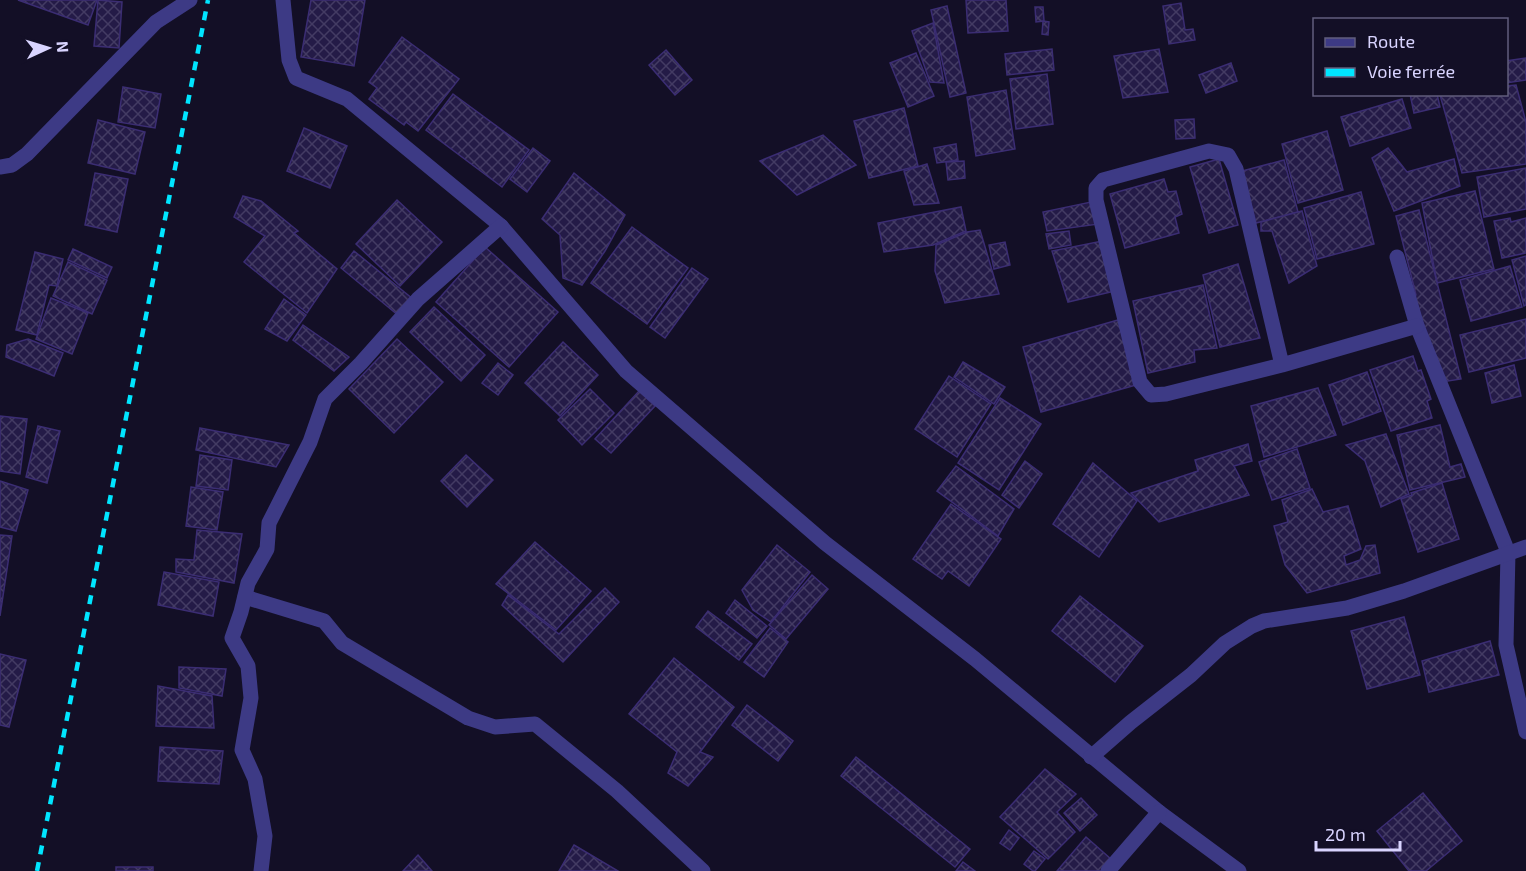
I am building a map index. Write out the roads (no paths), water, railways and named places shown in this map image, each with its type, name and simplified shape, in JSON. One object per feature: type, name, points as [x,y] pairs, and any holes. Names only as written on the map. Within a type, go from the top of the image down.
[{"type":"street","points":[[0,167],[12,165],[27,153],[142,35],[156,22],[190,0]]},
{"type":"street","points":[[284,0],[289,60],[296,78],[347,99],[501,226],[626,371],[825,543],[975,659],[1158,812],[1239,871]]},
{"type":"street","points":[[1282,365],[1236,169],[1228,155],[1209,151],[1102,180],[1096,188],[1096,200],[1140,382],[1151,394],[1166,394],[1282,365],[1418,326]]},
{"type":"street","points":[[261,871],[265,836],[255,779],[242,750],[251,698],[248,666],[232,638],[248,583],[267,549],[269,523],[310,442],[325,399],[361,363],[418,299],[501,226]]},
{"type":"street","points":[[1397,257],[1418,326],[1508,552],[1506,645],[1526,732]]},
{"type":"street","points":[[1091,757],[1191,675],[1225,643],[1252,626],[1264,621],[1347,608],[1404,591],[1526,547]]},
{"type":"street","points":[[245,597],[324,621],[342,644],[468,718],[495,727],[535,724],[617,791],[704,871]]},
{"type":"street","points":[[1108,871],[1158,812]]},
{"type":"railway","points":[[37,871],[208,0]]}]
